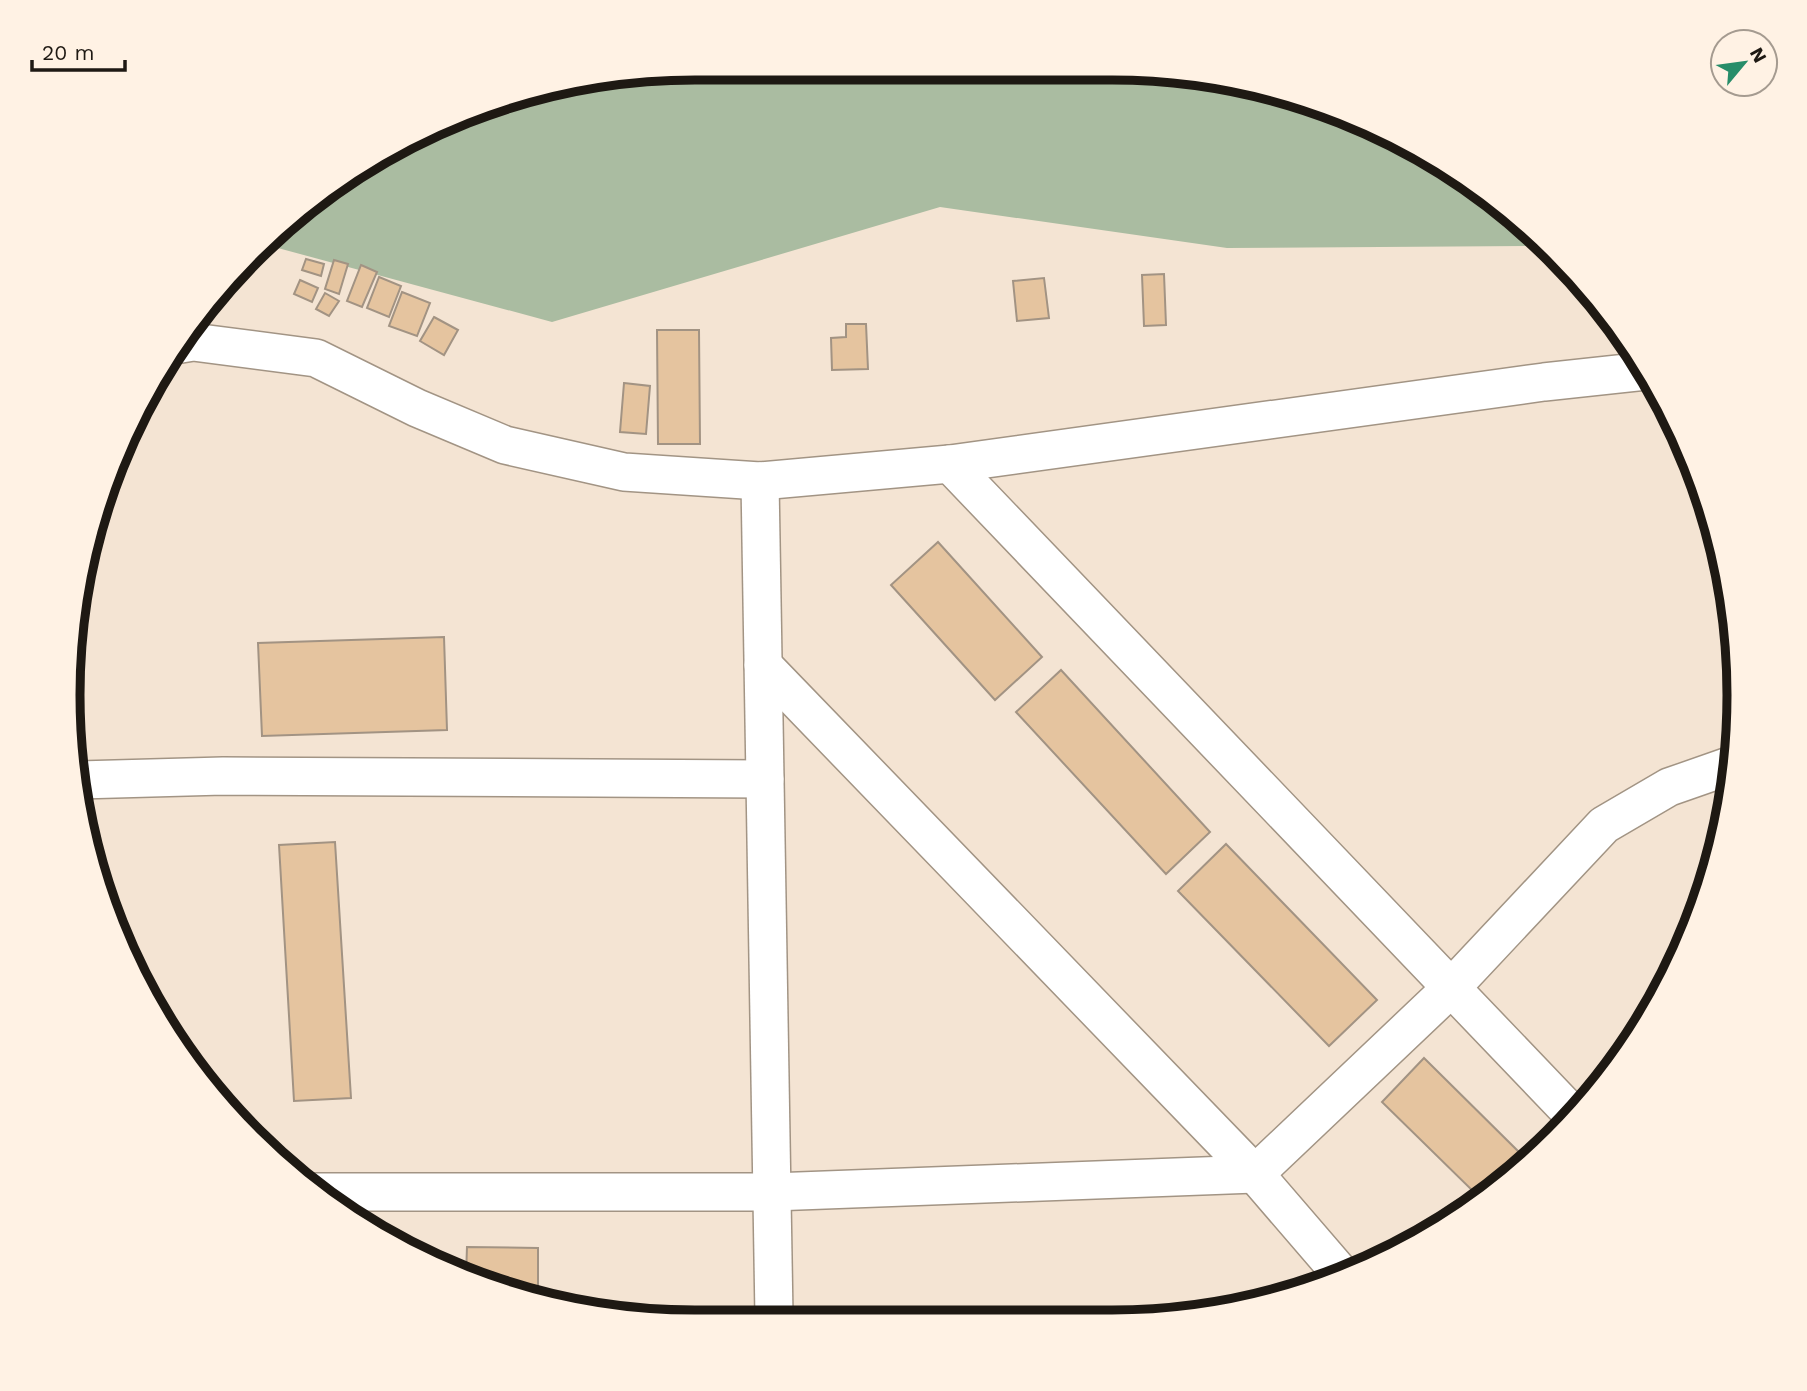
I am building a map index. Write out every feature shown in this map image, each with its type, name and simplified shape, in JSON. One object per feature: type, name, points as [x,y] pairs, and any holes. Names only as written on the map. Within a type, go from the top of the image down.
[{"type":"street","points":[[193,342],[316,358],[417,408],[505,445],[624,472],[760,481],[950,464],[1634,371]]},
{"type":"street","points":[[950,464],[1567,1108]]},
{"type":"street","points":[[760,481],[774,1310]]},
{"type":"street","points":[[763,665],[1255,1174],[1336,1268]]},
{"type":"street","points":[[333,1192],[772,1192],[1255,1174],[1451,988],[1604,825],[1669,787],[1722,769]]},
{"type":"street","points":[[87,780],[223,776],[765,779]]},
{"type":"green space","points":[[696,80],[1112,80],[1231,92],[1309,113],[1384,144],[1453,184],[1531,246],[1227,248],[940,207],[552,322],[275,247],[354,184],[423,144],[460,127],[536,101],[576,92]]},
{"type":"building","points":[[306,259],[324,264],[321,276],[302,270]]},
{"type":"building","points":[[334,260],[348,264],[339,294],[325,289]]},
{"type":"building","points":[[361,265],[377,272],[362,307],[347,301]]},
{"type":"building","points":[[1164,274],[1166,325],[1144,326],[1142,275]]},
{"type":"building","points":[[379,277],[401,286],[389,317],[367,308]]},
{"type":"building","points":[[1044,278],[1049,318],[1017,321],[1013,281]]},
{"type":"building","points":[[300,280],[318,288],[312,302],[294,294]]},
{"type":"building","points":[[402,292],[430,303],[417,336],[389,326]]},
{"type":"building","points":[[325,293],[339,301],[329,316],[316,309]]},
{"type":"building","points":[[434,317],[458,330],[444,355],[420,341]]},
{"type":"building","points":[[846,324],[866,324],[868,369],[832,370],[831,338],[846,337]]},
{"type":"building","points":[[657,330],[699,330],[700,444],[658,444]]},
{"type":"building","points":[[624,383],[650,386],[646,434],[620,432]]},
{"type":"building","points":[[938,542],[1042,657],[995,700],[891,585]]},
{"type":"building","points":[[444,637],[447,730],[262,736],[258,643]]},
{"type":"building","points":[[1061,670],[1210,832],[1166,874],[1016,712]]},
{"type":"building","points":[[335,842],[351,1098],[294,1101],[279,845]]},
{"type":"building","points":[[1226,844],[1377,1000],[1329,1046],[1178,891]]},
{"type":"building","points":[[1424,1058],[1521,1154],[1474,1192],[1382,1102]]},
{"type":"building","points":[[467,1247],[538,1248],[538,1290],[498,1278],[466,1266]]}]
